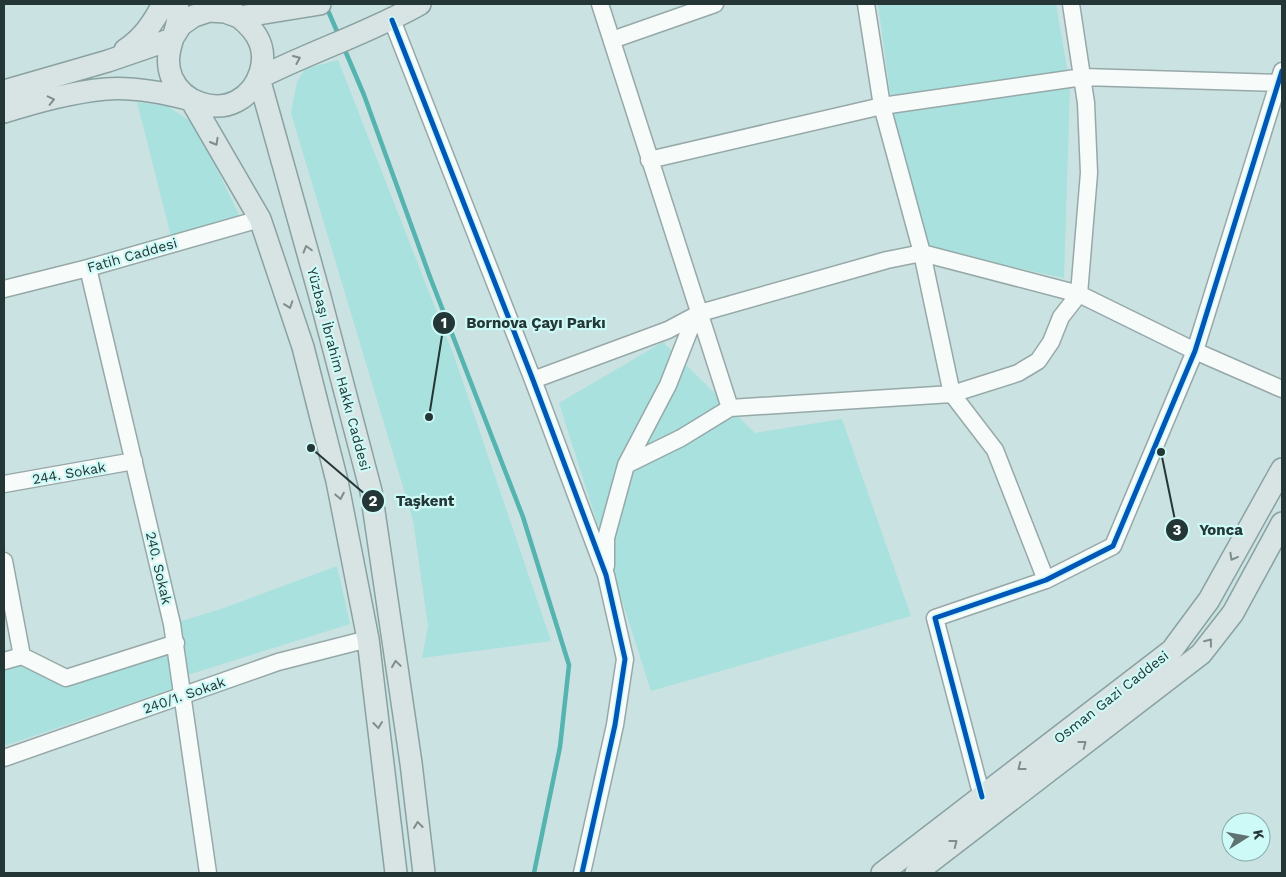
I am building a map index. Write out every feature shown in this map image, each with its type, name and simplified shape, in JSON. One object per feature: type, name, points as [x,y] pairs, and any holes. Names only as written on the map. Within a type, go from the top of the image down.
[{"type":"main road","points":[[108,61],[137,42],[151,25],[163,4]]},
{"type":"main road","name":"Yüzbaşı İbrahim Hakkı Caddesi","points":[[177,4],[178,24],[168,52],[170,72],[180,91],[191,100],[260,219],[303,347],[333,462],[368,639],[396,873]]},
{"type":"main road","name":"Yüzbaşı İbrahim Hakkı Caddesi","points":[[223,4],[239,11],[250,26],[262,50],[259,78],[319,293],[370,491],[411,764],[424,873]]},
{"type":"main road","points":[[4,90],[108,61],[172,38],[181,26],[194,16],[209,12],[318,4]]},
{"type":"main road","points":[[4,112],[81,93],[107,89],[129,89],[174,95],[206,105],[222,106],[238,101],[250,91],[259,78],[290,62],[383,23],[420,4]]},
{"type":"main road","name":"Osman Gazi Caddesi","points":[[882,873],[1172,650],[1209,600],[1282,469]]},
{"type":"main road","name":"Osman Gazi Caddesi","points":[[916,873],[1201,654],[1232,613],[1282,523]]},
{"type":"street","points":[[600,4],[730,408]]},
{"type":"street","points":[[612,40],[715,4]]},
{"type":"street","points":[[866,4],[882,106],[922,254],[952,394],[996,450],[1046,580]]},
{"type":"street","points":[[626,465],[681,438],[730,408],[952,394],[1018,373],[1038,361],[1051,342],[1061,317],[1079,294],[1089,173],[1086,103],[1072,4]]},
{"type":"street","points":[[383,23],[533,380],[606,575],[625,659],[615,725],[582,873]]},
{"type":"street","points":[[649,160],[882,106],[1083,77],[1280,77],[1195,351],[1113,546],[1046,580],[935,618],[982,797]]},
{"type":"street","name":"Fatih Caddesi","points":[[4,289],[88,268],[260,219]]},
{"type":"street","points":[[533,380],[668,330],[700,313],[887,260],[922,254],[1079,294],[1195,351],[1282,389]]},
{"type":"street","name":"240. Sokak","points":[[88,268],[176,644],[208,873]]},
{"type":"street","points":[[606,575],[606,538],[626,465],[668,385],[690,329],[700,313]]},
{"type":"street","name":"244. Sokak","points":[[4,484],[134,461]]},
{"type":"street","points":[[4,561],[22,656]]},
{"type":"street","name":"240/1. Sokak","points":[[4,758],[278,662],[368,639]]},
{"type":"street","points":[[4,661],[22,656],[66,678],[176,644]]},
{"type":"shaded area","points":[[878,4],[1056,4],[1070,86],[1064,278],[929,249],[893,114]]},
{"type":"shaded area","points":[[338,60],[454,356],[551,641],[422,658],[428,626],[413,520],[291,113],[297,82],[305,69]]},
{"type":"shaded area","points":[[137,102],[167,106],[195,124],[240,217],[171,236]]},
{"type":"shaded area","points":[[663,342],[755,433],[842,419],[911,616],[651,691],[559,403]]},
{"type":"shaded area","points":[[337,566],[350,624],[181,677],[172,624],[224,608]]},
{"type":"shaded area","points":[[166,648],[175,688],[4,746],[4,661],[22,656],[66,678]]},
{"type":"waterway","points":[[326,6],[339,36]]},
{"type":"waterway","points":[[344,48],[364,95],[430,277],[523,517],[569,665],[560,747],[534,873]]},
{"type":"cycle path","points":[[392,20],[533,380],[606,575],[625,659],[615,725],[582,873]]},
{"type":"cycle path","points":[[982,797],[935,618],[1046,580],[1113,546],[1195,351],[1282,71]]},
{"type":"place","name":"Bornova Çayı Parkı","points":[[429,417]]},
{"type":"place","name":"Taşkent","points":[[311,448]]},
{"type":"place","name":"Yonca","points":[[1161,452]]}]
